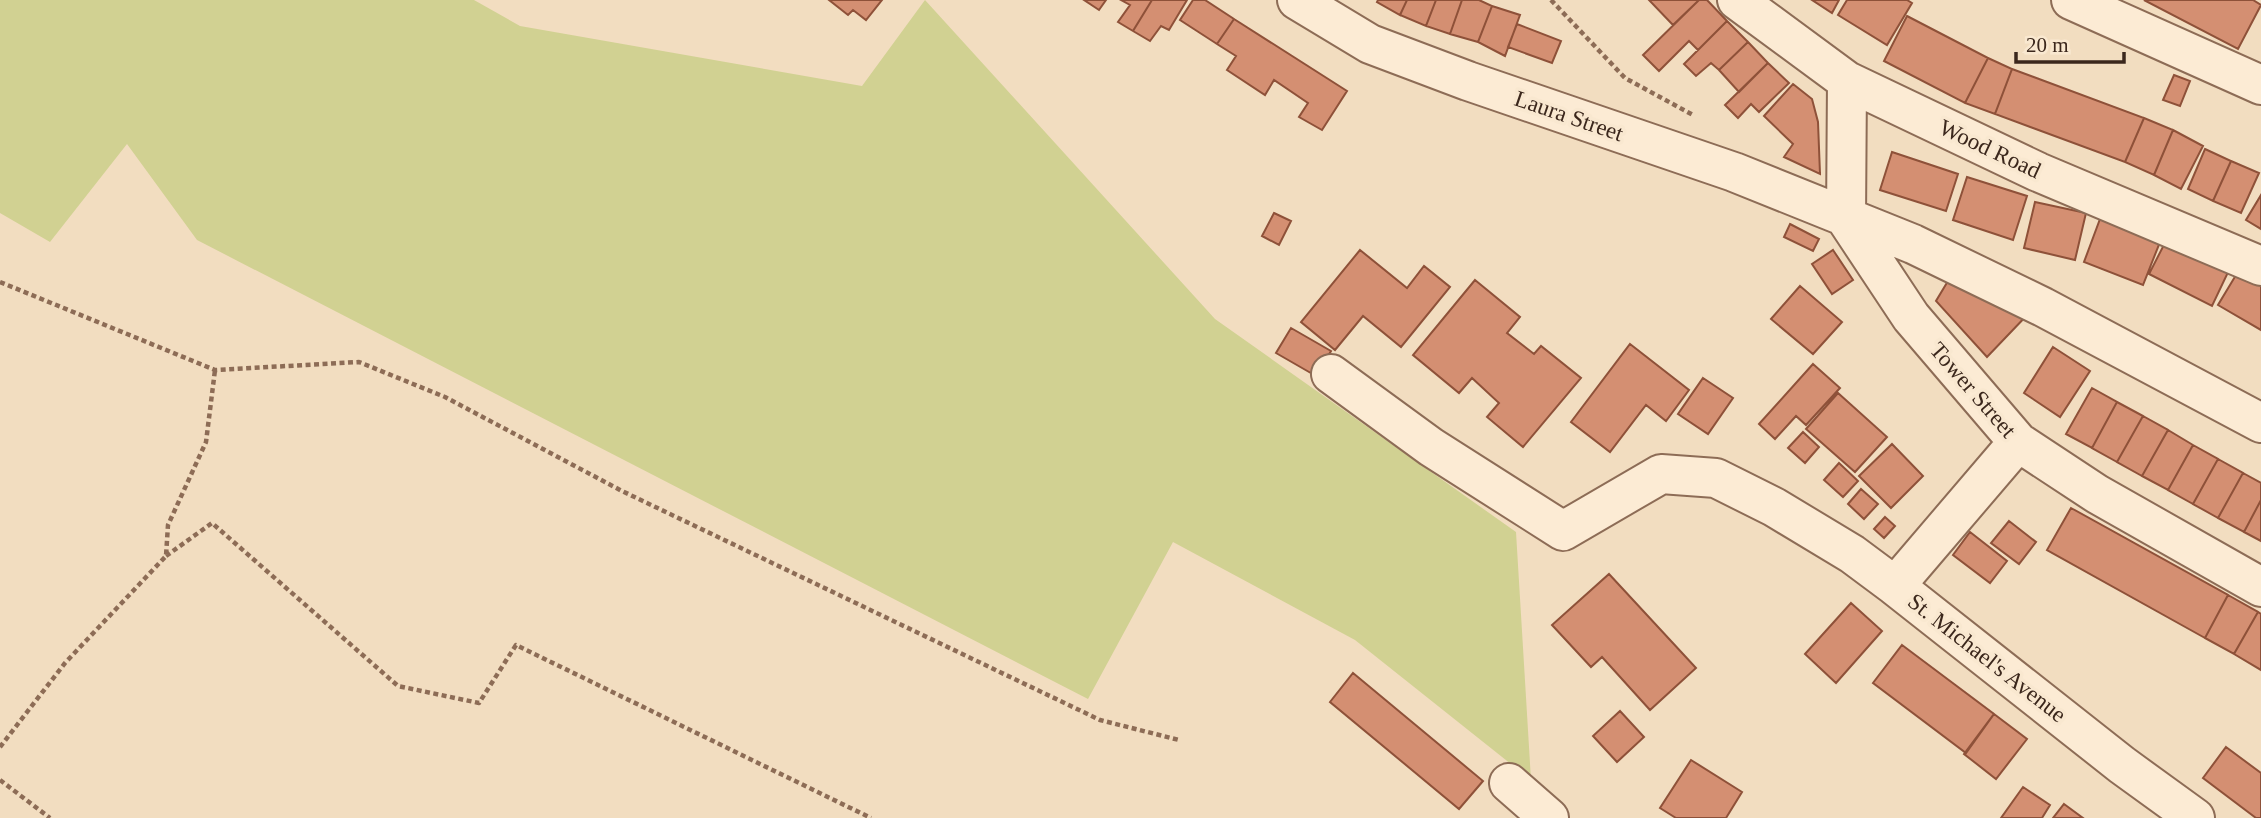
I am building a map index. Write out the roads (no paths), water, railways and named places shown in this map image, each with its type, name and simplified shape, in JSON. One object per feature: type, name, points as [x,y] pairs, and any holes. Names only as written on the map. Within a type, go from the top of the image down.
[{"type":"street","name":"Laura Street","points":[[1297,0],[1370,44],[1468,81],[1734,172],[1913,244],[2043,307],[2261,423]]},
{"type":"street","name":"Wood Road","points":[[1737,0],[1847,81],[2038,172],[2261,266]]},
{"type":"street","points":[[2071,0],[2261,85]]},
{"type":"street","points":[[1846,219],[1847,81]]},
{"type":"street","name":"Tower Street","points":[[1846,219],[1911,317],[2018,442],[2097,494],[2261,587]]},
{"type":"street","points":[[1331,374],[1431,447],[1563,531],[1661,474],[1716,478],[1774,507],[1852,554],[1895,586]]},
{"type":"street","name":"St. Michael's Avenue","points":[[2018,442],[1895,586],[2122,765],[2195,818]]},
{"type":"street","points":[[1510,783],[1549,818]]}]
